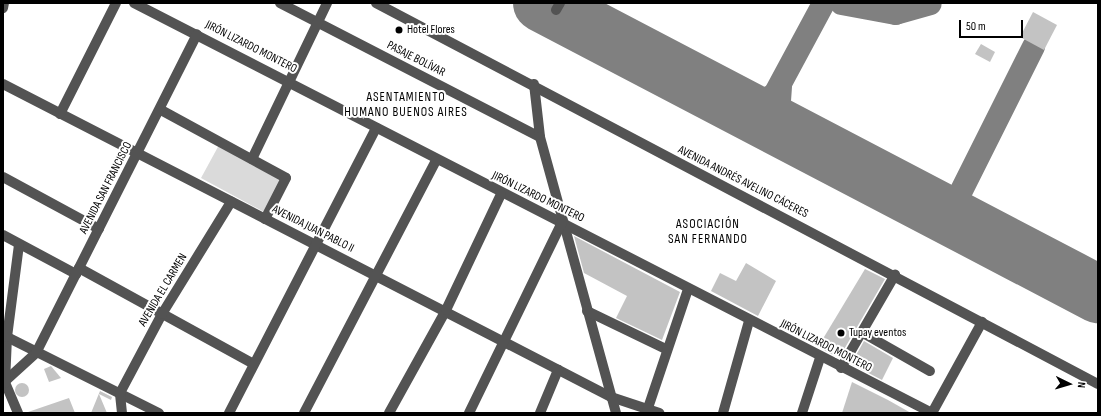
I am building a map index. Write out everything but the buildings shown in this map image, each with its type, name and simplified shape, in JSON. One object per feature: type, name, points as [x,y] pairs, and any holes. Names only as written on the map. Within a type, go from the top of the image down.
[{"type":"street","points":[[3,8],[4,3]]},
{"type":"street","points":[[60,114],[116,3]]},
{"type":"street","name":"JIRÓN LIZARDO MONTERO","points":[[134,3],[288,79],[436,161],[562,222],[820,358],[932,413]]},
{"type":"street","name":"PASAJE BOLÍVAR","points":[[280,3],[540,137]]},
{"type":"street","points":[[252,159],[288,79],[327,3]]},
{"type":"street","name":"AVENIDA ANDRÉS AVELINO CÁCERES","points":[[376,3],[534,84],[896,275],[1098,384]]},
{"type":"street","name":"AVENIDA SAN FRANCISCO","points":[[4,383],[36,353],[161,110],[198,34]]},
{"type":"street","name":"AVENIDA JUAN PABLO II","points":[[3,84],[137,156],[506,340],[558,370],[611,397],[647,411],[659,413]]},
{"type":"street","points":[[534,84],[540,137],[562,222],[616,413]]},
{"type":"street","points":[[161,110],[286,178],[265,219]]},
{"type":"street","points":[[229,413],[252,363],[376,128]]},
{"type":"street","points":[[304,413],[378,276],[436,161]]},
{"type":"street","points":[[3,177],[99,229]]},
{"type":"street","points":[[389,413],[446,310],[502,194]]},
{"type":"street","name":"AVENIDA EL CARMEN","points":[[120,393],[162,314],[231,202]]},
{"type":"street","points":[[469,413],[506,340],[562,222]]},
{"type":"street","points":[[3,235],[162,314],[252,363]]},
{"type":"street","points":[[18,413],[4,383],[7,338],[19,244]]},
{"type":"street","points":[[841,368],[896,275]]},
{"type":"street","points":[[647,411],[666,349],[688,289]]},
{"type":"street","points":[[587,311],[666,349]]},
{"type":"street","points":[[723,413],[749,321]]},
{"type":"street","points":[[932,413],[982,322]]},
{"type":"street","points":[[863,333],[930,371]]},
{"type":"street","points":[[7,338],[159,413]]},
{"type":"street","points":[[802,413],[820,358]]},
{"type":"street","points":[[540,413],[558,370]]},
{"type":"street","points":[[120,393],[122,413]]},
{"type":"shaded area","points":[[219,145],[282,179],[264,212],[201,178]]},
{"type":"taxiway","points":[[734,104],[757,103],[774,94],[823,3]]},
{"type":"taxiway","points":[[841,3],[895,13],[930,3]]},
{"type":"taxiway","points":[[948,216],[1033,46]]},
{"type":"taxiway","points":[[780,86],[778,112],[795,135]]},
{"type":"runway","points":[[542,3],[1098,294]]},
{"type":"place","name":"Hotel Flores","points":[[399,30]]},
{"type":"place","name":"Tupay eventos","points":[[841,333]]},
{"type":"district","name":"ASENTAMIENTO HUMANO BUENOS AIRES","points":[[406,106]]},
{"type":"district","name":"ASOCIACIÓN SAN FERNANDO","points":[[708,232]]}]
